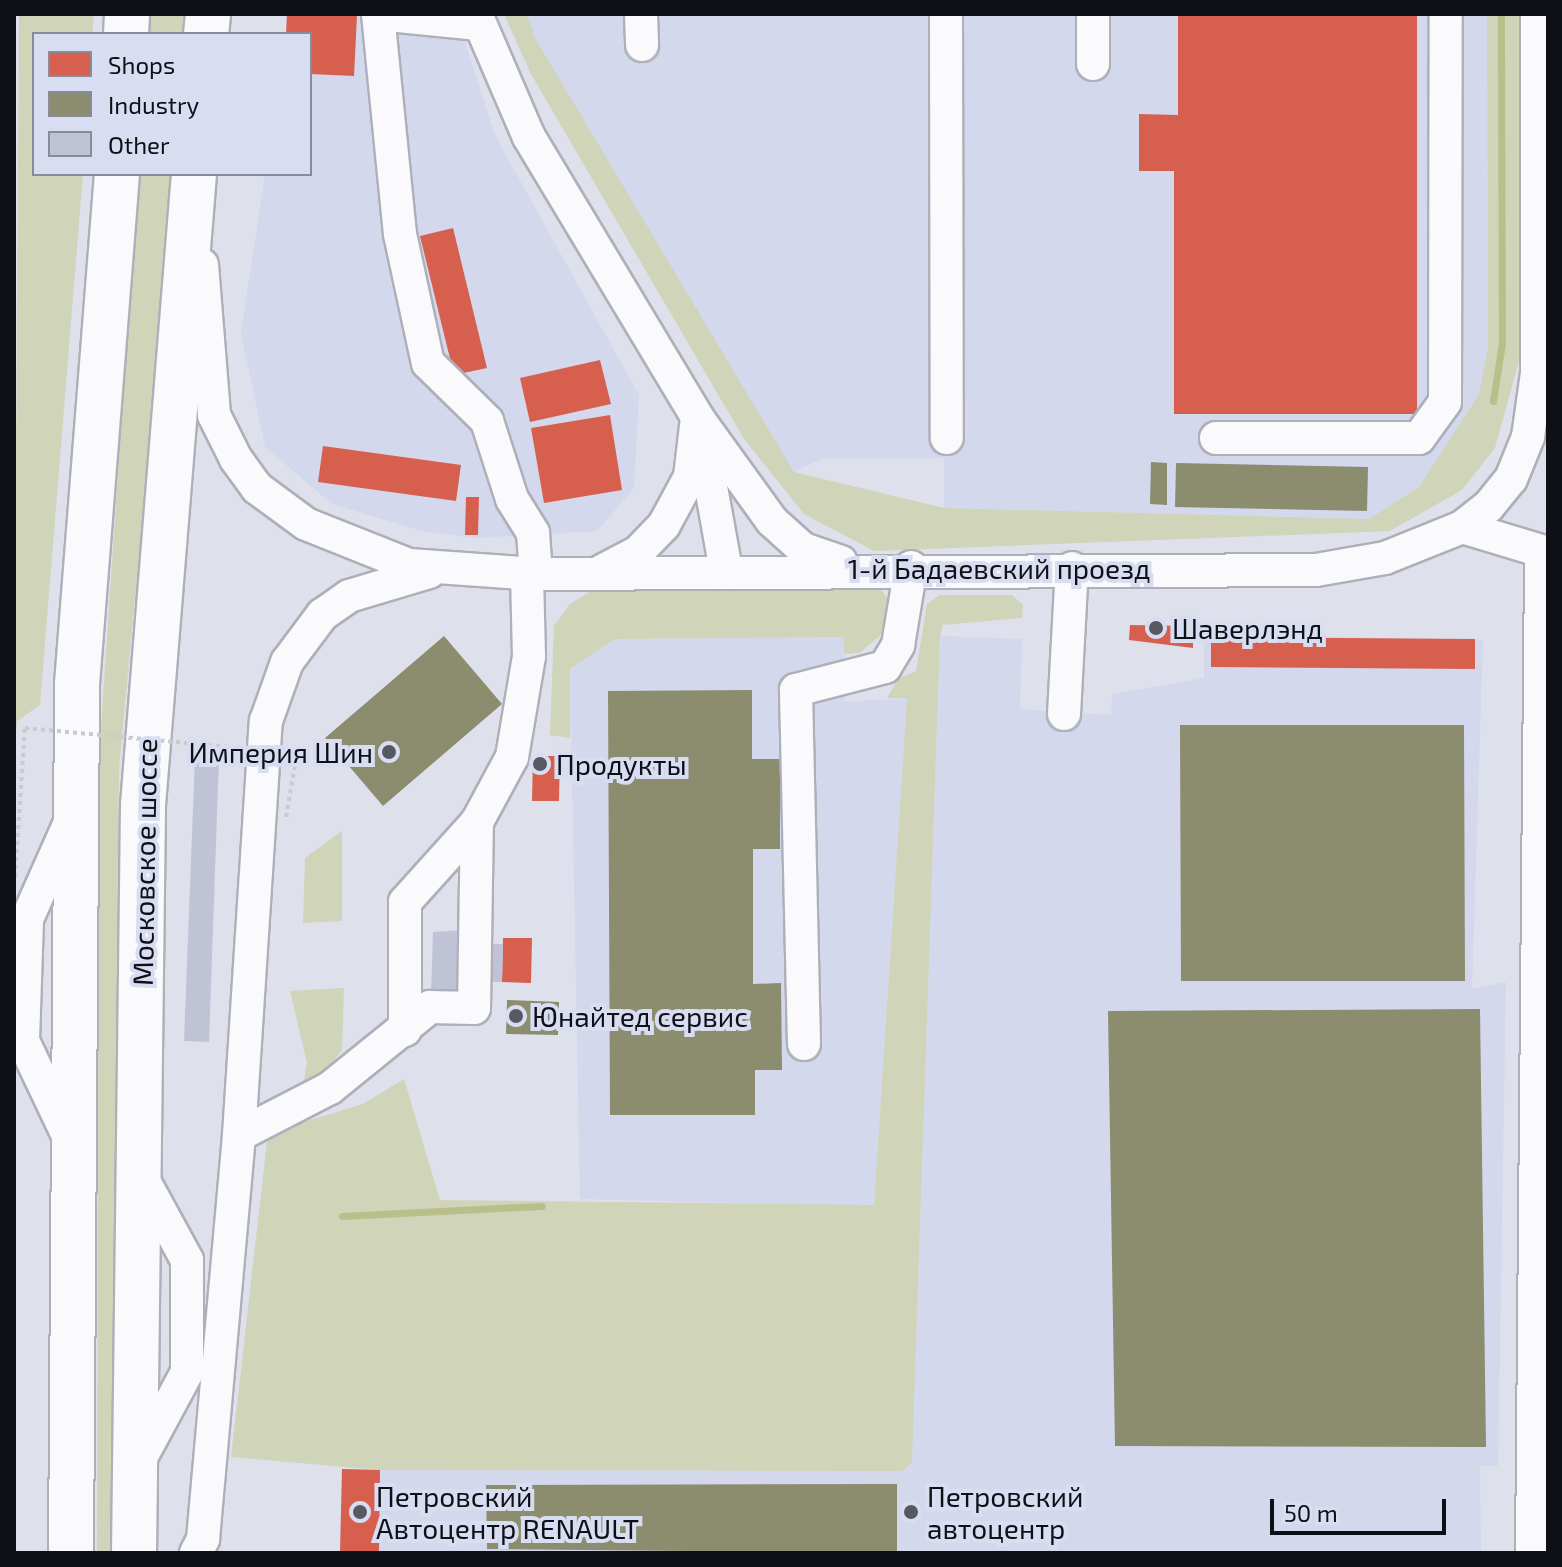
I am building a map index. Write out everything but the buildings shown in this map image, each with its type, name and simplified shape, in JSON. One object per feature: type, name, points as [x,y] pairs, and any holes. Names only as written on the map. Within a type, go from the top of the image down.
[{"type":"highway","points":[[71,1553],[73,817],[117,176]]},
{"type":"highway","name":"Московское шоссе","points":[[134,1553],[143,790],[195,176]]},
{"type":"street","points":[[405,1030],[405,902],[477,822],[512,757],[524,714],[533,533],[512,499],[487,421],[428,363],[400,234],[378,14],[478,19],[529,137],[697,417],[772,521],[803,549],[856,567]]},
{"type":"street","points":[[946,14],[947,438]]},
{"type":"street","points":[[1093,14],[1093,64]]},
{"type":"street","points":[[1216,438],[1419,438],[1445,402],[1446,14]]},
{"type":"street","points":[[1532,1553],[1544,1203],[1544,553],[1462,527],[1511,479],[1528,437],[1537,373],[1537,14]]},
{"type":"street","points":[[195,176],[214,415],[236,459],[257,488],[337,541],[439,570]]},
{"type":"street","points":[[697,417],[726,571]]},
{"type":"street","points":[[597,573],[638,552],[664,525],[690,477],[697,417]]},
{"type":"street","name":"1-й Бадаевский проезд","points":[[439,570],[532,573],[856,567],[1316,570],[1385,558],[1462,527]]},
{"type":"street","points":[[804,1044],[796,690],[885,667],[898,645],[911,567]]},
{"type":"street","points":[[1064,714],[1072,568]]},
{"type":"street","points":[[196,1553],[203,1539],[239,1135],[260,761],[276,689],[322,615],[349,596],[439,570]]},
{"type":"street","points":[[239,1135],[330,1088],[430,1007],[474,1008],[477,822]]},
{"type":"street","points":[[54,1553],[69,1451]]},
{"type":"path","points":[[14,895],[16,816],[25,728],[297,753],[291,817]]},
{"type":"shaded area","points":[[287,14],[456,14],[495,135],[639,395],[634,488],[597,531],[477,538],[422,531],[332,504],[265,447],[241,333],[265,176],[312,176],[312,32],[286,32]]},
{"type":"shaded area","points":[[527,14],[1487,14],[1488,347],[1479,394],[1419,487],[1370,519],[944,508],[944,458],[822,459],[793,472],[535,40]]},
{"type":"shaded area","points":[[1204,634],[1483,640],[1472,989],[1506,982],[1498,1466],[1480,1466],[1481,1553],[340,1553],[342,1469],[902,1471],[912,1463],[940,636],[1022,639],[1020,709],[1111,715],[1112,694],[1204,678]]},
{"type":"shaded area","points":[[845,637],[844,702],[907,698],[874,1206],[580,1199],[570,669],[615,639]]},
{"type":"green space","points":[[19,14],[94,14],[92,32],[32,32],[32,176],[83,176],[40,705],[17,721],[14,756]]},
{"type":"green space","points":[[149,14],[187,14],[185,32],[147,32]]},
{"type":"green space","points":[[504,14],[527,14],[536,40],[794,472],[944,508],[1369,519],[1419,487],[1479,394],[1488,347],[1487,14],[1519,14],[1525,339],[1495,448],[1462,490],[1390,531],[874,551],[804,514],[744,439],[531,74]]},
{"type":"green space","points":[[138,176],[175,176],[119,768],[115,1553],[97,1553],[99,758]]},
{"type":"green space","points":[[598,587],[880,588],[893,606],[880,636],[859,653],[844,654],[844,637],[615,639],[570,669],[570,738],[550,735],[554,626],[570,604]]},
{"type":"green space","points":[[940,595],[1012,595],[1023,605],[1022,618],[943,625],[940,636],[912,1463],[902,1471],[380,1470],[231,1457],[268,1133],[363,1104],[404,1079],[440,1200],[874,1205],[907,698],[887,698],[898,679],[916,671],[927,604]]},
{"type":"green space","points":[[342,831],[342,921],[303,923],[305,858]]},
{"type":"green space","points":[[344,988],[342,1050],[320,1078],[303,1085],[307,1063],[290,991]]},
{"type":"waterway","points":[[1493,401],[1502,343],[1501,14]]},
{"type":"waterway","points":[[342,1216],[542,1206]]},
{"type":"place","name":"Шаверлэнд","points":[[1156,628]]},
{"type":"place","name":"Империя Шин","points":[[389,752]]},
{"type":"place","name":"Продукты","points":[[540,764]]},
{"type":"place","name":"Юнайтед сервис","points":[[516,1016]]},
{"type":"place","name":"Петровский Автоцентр RENAULT","points":[[360,1512]]},
{"type":"place","name":"Петровский автоцентр","points":[[911,1512]]}]
